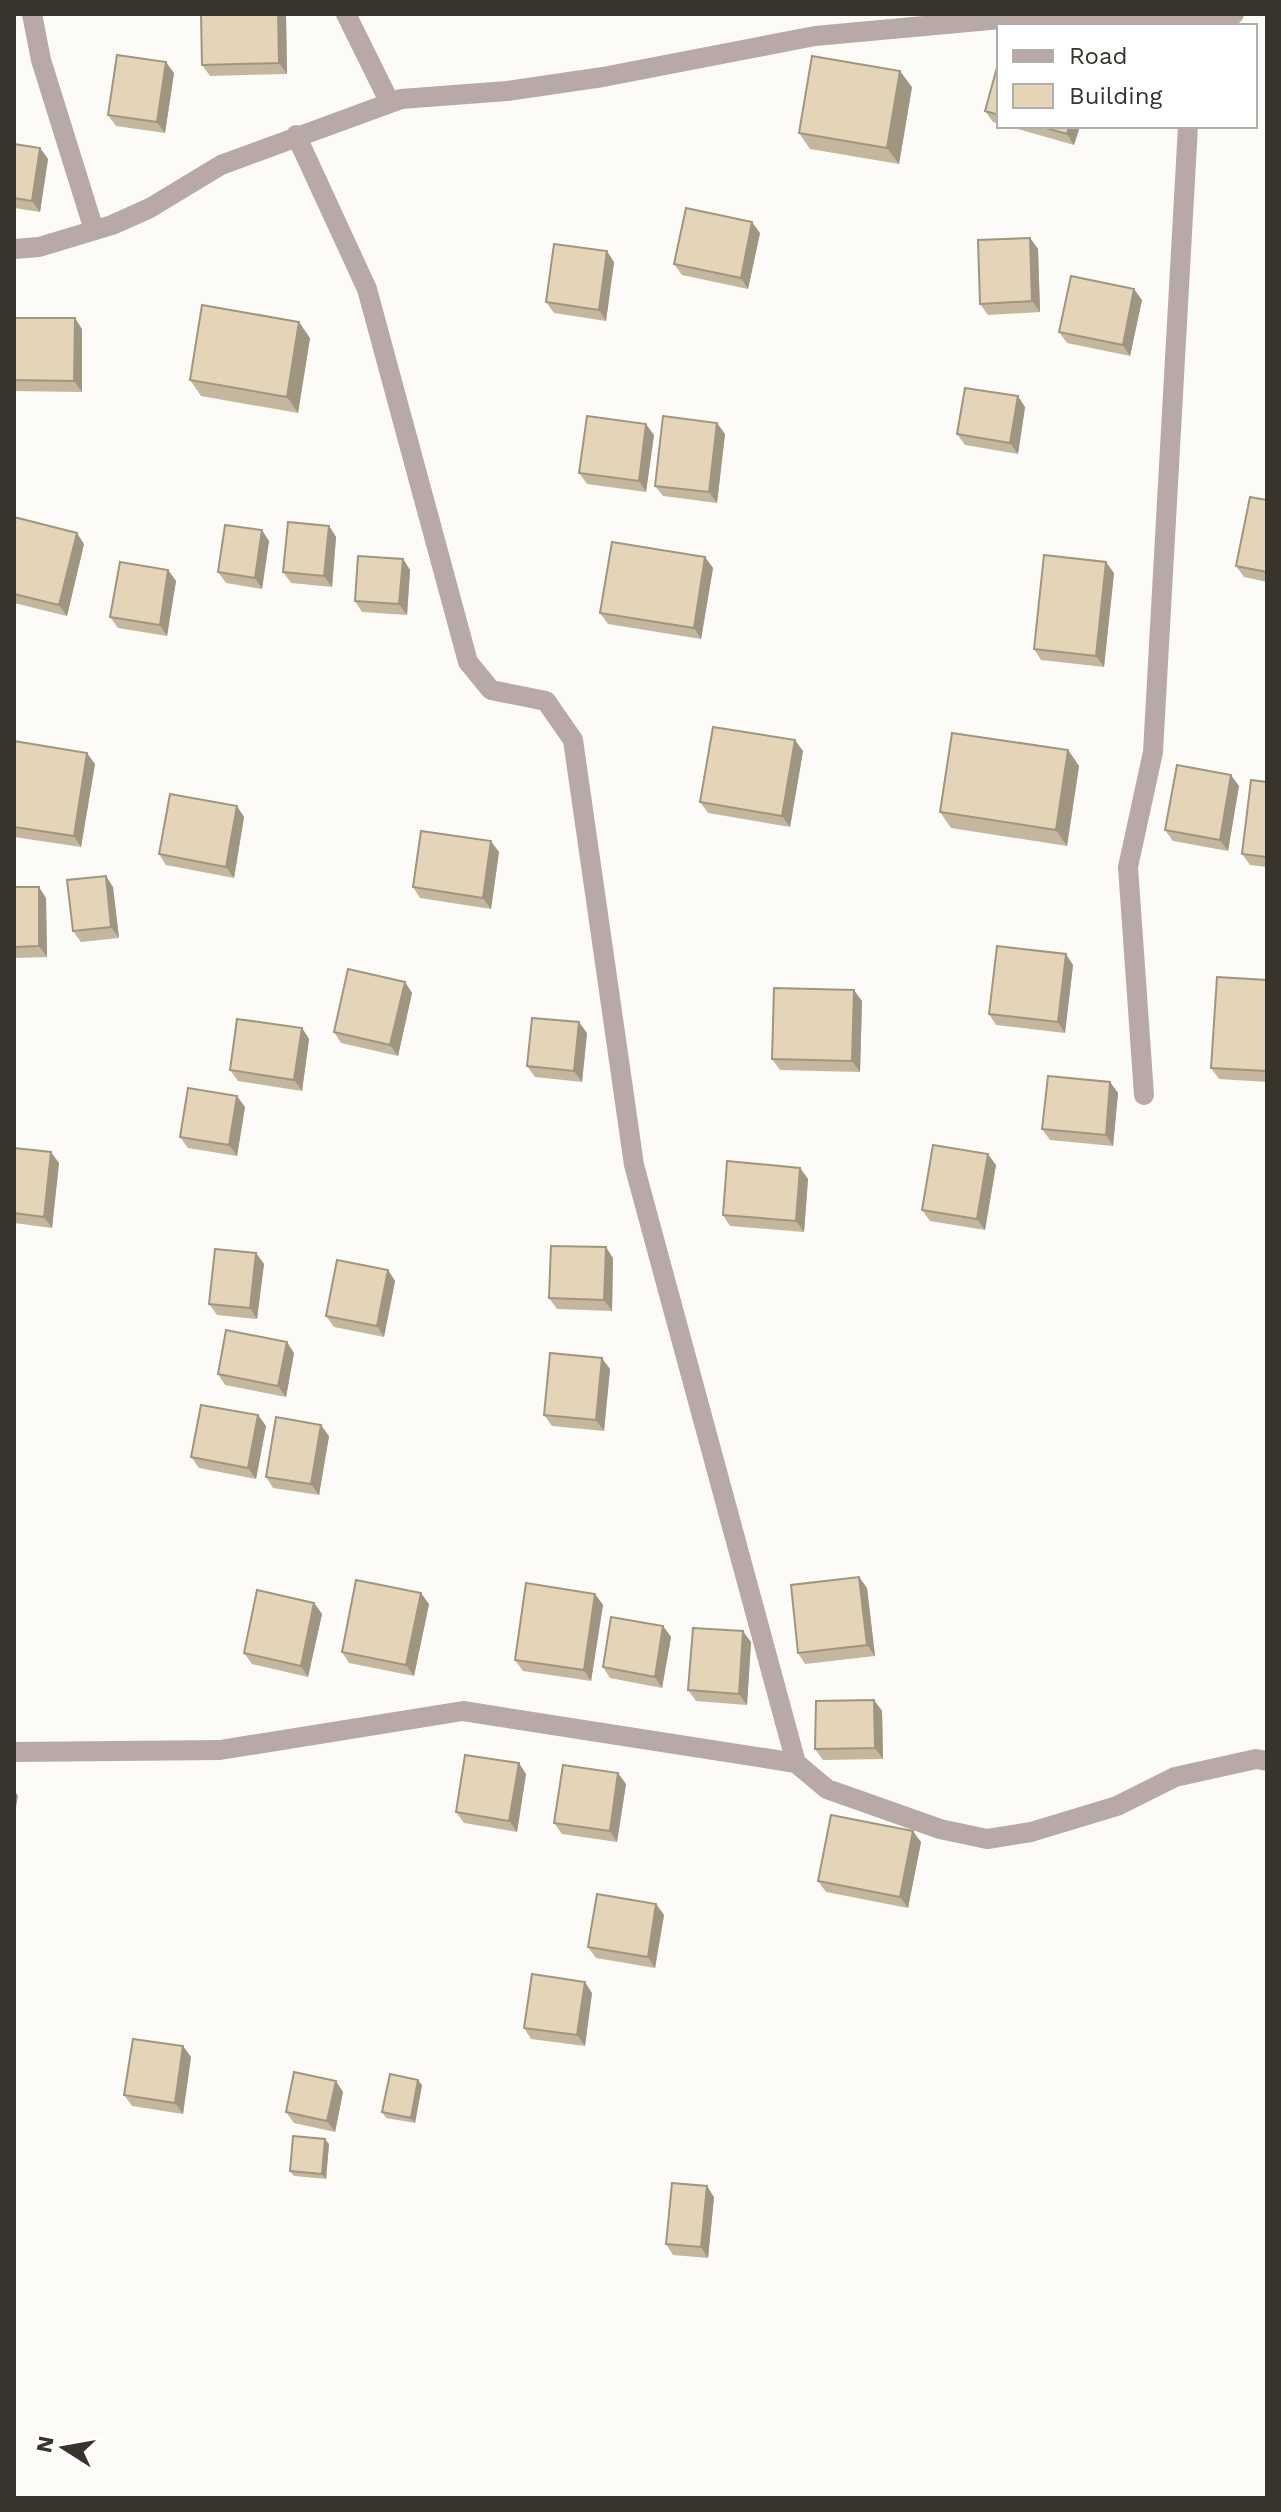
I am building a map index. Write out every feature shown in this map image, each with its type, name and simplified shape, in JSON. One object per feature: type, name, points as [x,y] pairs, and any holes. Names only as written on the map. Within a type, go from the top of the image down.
[{"type":"street","points":[[32,14],[41,60],[94,230]]},
{"type":"street","points":[[346,14],[390,103]]},
{"type":"street","points":[[14,249],[39,247],[112,225],[150,208],[221,165],[401,99],[507,91],[603,77],[815,36],[1001,19],[1161,17],[1207,21],[1234,14]]},
{"type":"street","points":[[1144,1095],[1128,867],[1153,752],[1188,128]]},
{"type":"street","points":[[296,135],[367,289],[468,662],[491,690],[546,701],[573,740],[634,1165],[796,1763]]},
{"type":"street","points":[[14,1752],[220,1750],[463,1711],[796,1763],[827,1789],[940,1829],[987,1839],[1031,1832],[1117,1806],[1175,1777],[1256,1759],[1267,1761]]},
{"type":"building","points":[[201,14],[278,14],[279,63],[202,65]]},
{"type":"building","points":[[117,55],[166,62],[157,122],[108,115]]},
{"type":"building","points":[[812,56],[900,71],[887,148],[799,133]]},
{"type":"building","points":[[997,67],[997,114],[985,111]]},
{"type":"building","points":[[1046,128],[1068,128],[1067,134]]},
{"type":"building","points":[[14,144],[40,148],[32,201],[14,198]]},
{"type":"building","points":[[686,208],[752,222],[741,278],[674,264]]},
{"type":"building","points":[[1030,238],[1032,301],[980,304],[978,240]]},
{"type":"building","points":[[554,244],[607,251],[599,310],[546,302]]},
{"type":"building","points":[[1071,276],[1134,289],[1123,345],[1059,332]]},
{"type":"building","points":[[202,305],[299,322],[287,397],[190,380]]},
{"type":"building","points":[[14,318],[75,318],[74,381],[14,380]]},
{"type":"building","points":[[965,388],[1018,396],[1010,443],[957,434]]},
{"type":"building","points":[[587,416],[646,424],[639,481],[579,473]]},
{"type":"building","points":[[663,416],[717,423],[709,492],[655,486]]},
{"type":"building","points":[[1250,497],[1267,500],[1267,572],[1236,566]]},
{"type":"building","points":[[14,517],[77,533],[59,605],[14,594]]},
{"type":"building","points":[[288,522],[329,526],[324,576],[283,572]]},
{"type":"building","points":[[225,525],[262,530],[255,578],[218,572]]},
{"type":"building","points":[[612,542],[705,557],[694,628],[600,613]]},
{"type":"building","points":[[1044,555],[1106,562],[1096,656],[1034,649]]},
{"type":"building","points":[[358,556],[403,559],[399,604],[355,601]]},
{"type":"building","points":[[120,562],[168,570],[160,625],[110,617]]},
{"type":"building","points":[[713,727],[795,740],[782,816],[700,802]]},
{"type":"building","points":[[952,733],[1068,750],[1056,830],[940,812]]},
{"type":"building","points":[[14,741],[87,753],[74,836],[14,827]]},
{"type":"building","points":[[1177,765],[1231,775],[1220,840],[1165,830]]},
{"type":"building","points":[[1251,780],[1267,782],[1267,857],[1242,854]]},
{"type":"building","points":[[170,794],[237,806],[226,867],[159,854]]},
{"type":"building","points":[[421,831],[491,841],[483,898],[413,887]]},
{"type":"building","points":[[106,876],[111,927],[73,931],[67,880]]},
{"type":"building","points":[[14,887],[39,887],[39,946],[14,947]]},
{"type":"building","points":[[997,946],[1066,954],[1058,1022],[989,1014]]},
{"type":"building","points":[[348,969],[405,982],[390,1045],[334,1032]]},
{"type":"building","points":[[1217,977],[1267,980],[1267,1071],[1211,1068]]},
{"type":"building","points":[[774,988],[854,990],[852,1061],[772,1059]]},
{"type":"building","points":[[532,1018],[579,1022],[574,1071],[527,1066]]},
{"type":"building","points":[[237,1019],[302,1028],[294,1080],[230,1070]]},
{"type":"building","points":[[1048,1076],[1110,1082],[1106,1135],[1042,1129]]},
{"type":"building","points":[[188,1088],[237,1096],[229,1145],[180,1137]]},
{"type":"building","points":[[933,1145],[988,1154],[977,1219],[922,1210]]},
{"type":"building","points":[[14,1148],[51,1152],[44,1217],[14,1213]]},
{"type":"building","points":[[727,1161],[800,1168],[796,1221],[723,1215]]},
{"type":"building","points":[[551,1246],[606,1247],[604,1300],[549,1298]]},
{"type":"building","points":[[215,1249],[256,1253],[250,1308],[209,1304]]},
{"type":"building","points":[[337,1260],[388,1270],[377,1326],[326,1316]]},
{"type":"building","points":[[226,1330],[287,1342],[278,1386],[218,1374]]},
{"type":"building","points":[[550,1353],[602,1358],[596,1420],[544,1415]]},
{"type":"building","points":[[201,1405],[258,1415],[248,1468],[191,1457]]},
{"type":"building","points":[[276,1417],[321,1425],[311,1484],[266,1477]]},
{"type":"building","points":[[859,1577],[867,1645],[798,1653],[791,1585]]},
{"type":"building","points":[[356,1580],[421,1593],[406,1665],[342,1652]]},
{"type":"building","points":[[526,1583],[595,1594],[584,1670],[515,1660]]},
{"type":"building","points":[[257,1590],[314,1603],[301,1666],[244,1653]]},
{"type":"building","points":[[611,1617],[663,1626],[655,1677],[603,1667]]},
{"type":"building","points":[[693,1628],[743,1631],[739,1694],[688,1690]]},
{"type":"building","points":[[874,1700],[875,1748],[815,1749],[816,1701]]},
{"type":"building","points":[[465,1755],[519,1763],[509,1821],[456,1812]]},
{"type":"building","points":[[563,1765],[618,1773],[610,1831],[554,1823]]},
{"type":"building","points":[[831,1815],[913,1831],[900,1897],[818,1881]]},
{"type":"building","points":[[597,1894],[656,1904],[648,1957],[588,1947]]},
{"type":"building","points":[[532,1974],[585,1982],[577,2035],[524,2028]]},
{"type":"building","points":[[133,2039],[183,2046],[175,2103],[124,2095]]},
{"type":"building","points":[[294,2072],[336,2081],[327,2121],[286,2112]]},
{"type":"building","points":[[390,2074],[418,2080],[411,2118],[382,2112]]},
{"type":"building","points":[[293,2136],[325,2139],[322,2174],[290,2171]]},
{"type":"building","points":[[672,2183],[707,2186],[701,2247],[666,2244]]}]
